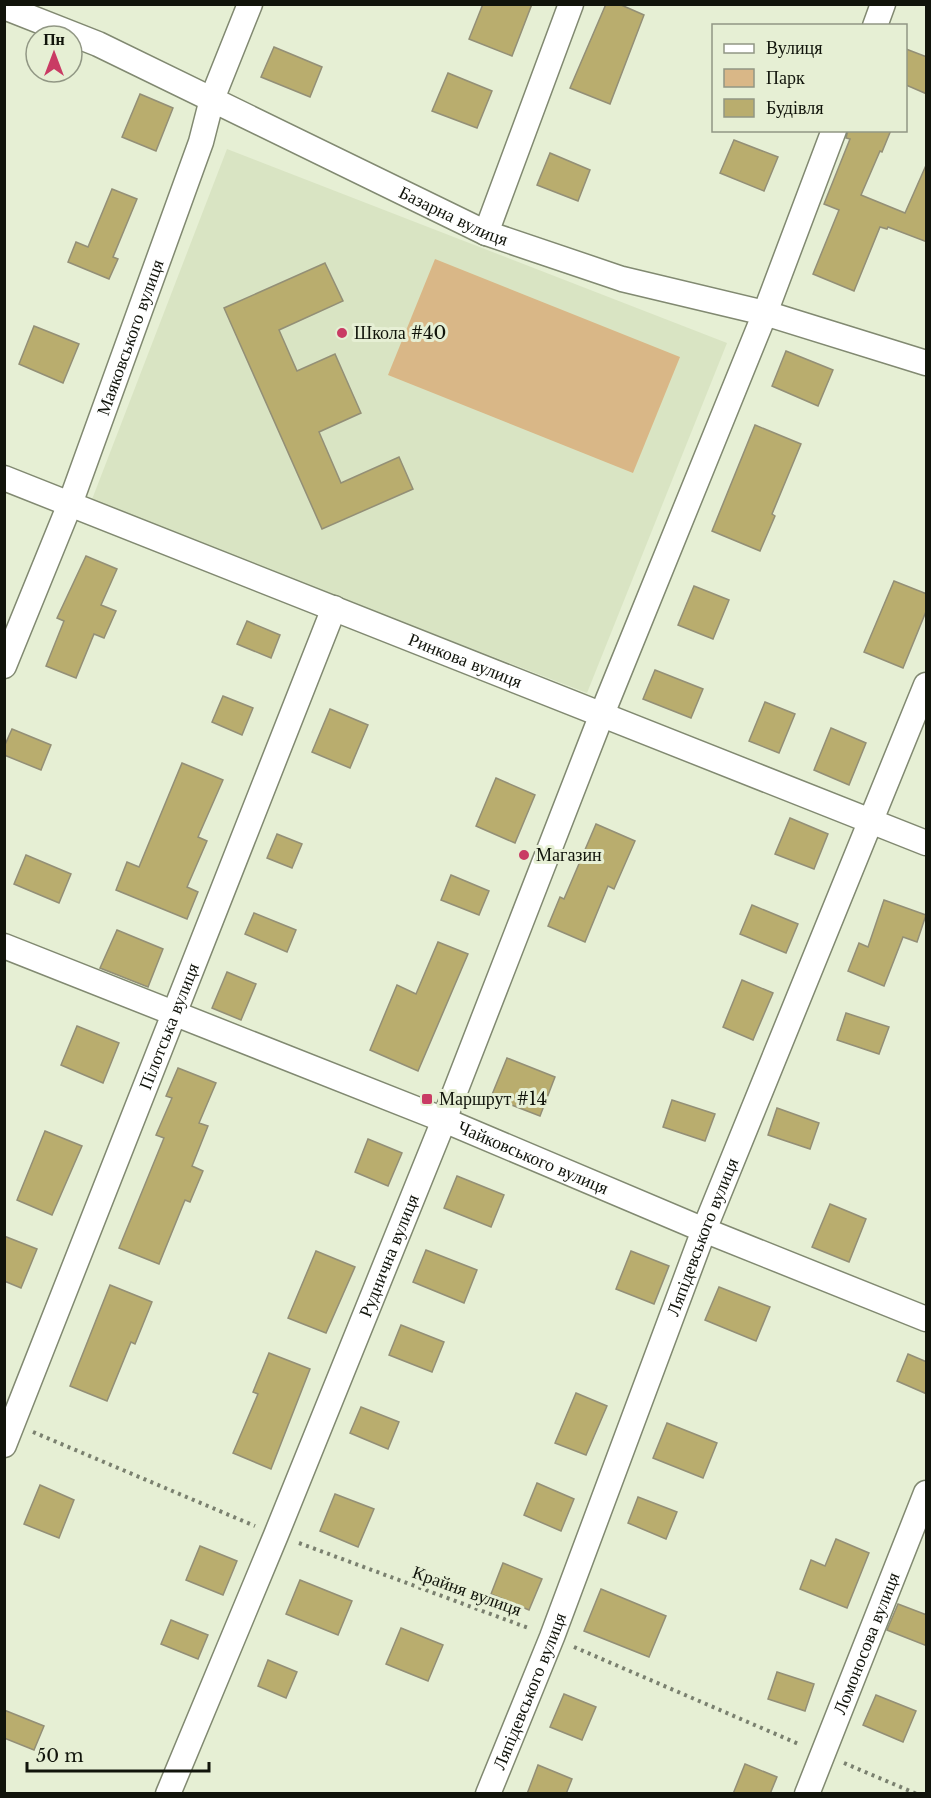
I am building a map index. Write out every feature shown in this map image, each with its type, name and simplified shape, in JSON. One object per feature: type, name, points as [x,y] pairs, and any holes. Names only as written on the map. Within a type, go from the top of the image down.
[{"type":"street","name":"Маяковського вулиця","points":[[4,666],[70,504],[201,142],[212,99],[250,4]]},
{"type":"street","points":[[486,233],[571,4]]},
{"type":"street","points":[[876,24],[883,4]]},
{"type":"street","name":"Базарна вулиця","points":[[4,7],[98,44],[486,233],[622,279],[765,313],[927,363]]},
{"type":"street","name":"Руднична вулиця","points":[[168,1794],[444,1120],[602,714],[765,313],[833,132]]},
{"type":"street","name":"Ринкова вулиця","points":[[4,478],[927,843]]},
{"type":"street","name":"Пілотська вулиця","points":[[9,1434],[334,608]]},
{"type":"street","name":"Ляпідевського вулиця","points":[[488,1794],[552,1637],[704,1230],[927,685]]},
{"type":"street","name":"Чайковського вулиця","points":[[4,946],[444,1120],[704,1230],[927,1319]]},
{"type":"street","name":"Ломоносова вулиця","points":[[807,1794],[821,1754],[927,1493]]},
{"type":"path","name":"Крайня вулиця","points":[[9,1434],[552,1637],[917,1794]]},
{"type":"shaded area","points":[[227,149],[727,343],[587,693],[91,502]]},
{"type":"green space","points":[[435,259],[680,357],[633,473],[388,375]]},
{"type":"building","points":[[483,4],[532,4],[512,56],[469,39]]},
{"type":"building","points":[[606,4],[619,4],[644,15],[610,104],[570,88]]},
{"type":"building","points":[[274,47],[322,67],[310,97],[261,77]]},
{"type":"building","points":[[907,49],[927,57],[927,94],[907,85]]},
{"type":"building","points":[[448,73],[492,91],[477,128],[432,111]]},
{"type":"building","points":[[140,94],[173,108],[156,151],[122,137]]},
{"type":"building","points":[[848,132],[890,132],[861,195],[905,213],[927,163],[927,242],[888,227],[887,229],[880,227],[854,291],[813,274],[839,210],[824,204],[850,139],[846,138]]},
{"type":"building","points":[[734,140],[778,157],[764,191],[720,173]]},
{"type":"building","points":[[550,153],[590,170],[578,201],[537,185]]},
{"type":"building","points":[[112,189],[137,199],[113,257],[118,259],[109,279],[68,262],[76,242],[88,247]]},
{"type":"building","points":[[325,263],[343,301],[279,330],[297,371],[335,354],[361,413],[319,432],[341,483],[399,457],[413,489],[322,529],[224,308]]},
{"type":"building","points":[[34,326],[79,344],[63,383],[19,364]]},
{"type":"building","points":[[786,351],[833,370],[818,406],[772,386]]},
{"type":"building","points":[[755,425],[801,444],[772,514],[775,516],[760,551],[712,531]]},
{"type":"building","points":[[86,556],[117,569],[101,605],[116,611],[104,638],[94,634],[76,678],[46,666],[64,621],[57,618]]},
{"type":"building","points":[[894,581],[927,594],[927,609],[903,668],[864,652]]},
{"type":"building","points":[[694,586],[729,600],[713,639],[678,625]]},
{"type":"building","points":[[247,621],[280,635],[271,658],[237,644]]},
{"type":"building","points":[[655,670],[703,689],[691,718],[643,699]]},
{"type":"building","points":[[223,696],[253,708],[242,735],[212,722]]},
{"type":"building","points":[[765,702],[795,714],[779,753],[749,741]]},
{"type":"building","points":[[330,709],[368,725],[350,768],[312,752]]},
{"type":"building","points":[[831,728],[866,743],[849,785],[814,770]]},
{"type":"building","points":[[12,729],[51,745],[41,770],[4,755],[4,747]]},
{"type":"building","points":[[182,763],[223,780],[198,837],[207,841],[187,887],[198,892],[187,919],[116,890],[127,862],[139,867]]},
{"type":"building","points":[[496,778],[535,795],[515,843],[476,826]]},
{"type":"building","points":[[790,818],[828,834],[814,869],[775,854]]},
{"type":"building","points":[[596,824],[635,841],[614,889],[608,886],[585,942],[548,926],[560,897],[564,899]]},
{"type":"building","points":[[277,834],[302,844],[292,868],[267,858]]},
{"type":"building","points":[[26,855],[71,874],[59,903],[14,884]]},
{"type":"building","points":[[451,875],[489,891],[479,915],[441,900]]},
{"type":"building","points":[[884,900],[926,915],[917,942],[903,937],[884,986],[848,971],[859,943],[868,947]]},
{"type":"building","points":[[752,905],[798,924],[786,953],[740,934]]},
{"type":"building","points":[[254,913],[296,930],[287,952],[245,934]]},
{"type":"building","points":[[117,930],[163,949],[148,987],[100,968]]},
{"type":"building","points":[[438,942],[468,954],[418,1071],[370,1050],[397,985],[416,994]]},
{"type":"building","points":[[227,972],[256,984],[241,1020],[212,1008]]},
{"type":"building","points":[[742,980],[773,993],[753,1040],[723,1027]]},
{"type":"building","points":[[846,1013],[889,1027],[879,1054],[837,1040]]},
{"type":"building","points":[[77,1026],[119,1043],[103,1083],[61,1065]]},
{"type":"building","points":[[507,1058],[555,1077],[540,1116],[491,1097]]},
{"type":"building","points":[[178,1068],[216,1083],[199,1123],[208,1126],[192,1166],[203,1171],[190,1202],[185,1200],[159,1264],[119,1248],[164,1138],[156,1135],[172,1098],[166,1096]]},
{"type":"building","points":[[672,1100],[715,1114],[705,1141],[663,1127]]},
{"type":"building","points":[[777,1108],[819,1123],[810,1149],[768,1135]]},
{"type":"building","points":[[45,1131],[82,1146],[52,1215],[17,1200]]},
{"type":"building","points":[[368,1139],[402,1153],[388,1186],[355,1172]]},
{"type":"building","points":[[457,1176],[504,1195],[491,1227],[444,1208]]},
{"type":"building","points":[[830,1204],[866,1219],[849,1262],[812,1247]]},
{"type":"building","points":[[4,1236],[37,1249],[21,1288],[4,1281]]},
{"type":"building","points":[[426,1250],[477,1270],[464,1303],[413,1282]]},
{"type":"building","points":[[316,1251],[355,1267],[326,1333],[288,1318]]},
{"type":"building","points":[[631,1251],[669,1266],[654,1304],[616,1289]]},
{"type":"building","points":[[110,1285],[152,1302],[135,1344],[131,1342],[107,1401],[70,1386]]},
{"type":"building","points":[[719,1287],[770,1307],[756,1341],[705,1320]]},
{"type":"building","points":[[401,1325],[444,1342],[432,1372],[389,1355]]},
{"type":"building","points":[[269,1353],[310,1369],[271,1469],[233,1453],[258,1394],[253,1392]]},
{"type":"building","points":[[908,1354],[927,1362],[927,1394],[897,1381]]},
{"type":"building","points":[[576,1393],[607,1406],[586,1455],[555,1443]]},
{"type":"building","points":[[361,1407],[399,1422],[388,1449],[350,1433]]},
{"type":"building","points":[[667,1423],[717,1443],[703,1478],[653,1458]]},
{"type":"building","points":[[537,1483],[574,1499],[561,1531],[524,1515]]},
{"type":"building","points":[[40,1485],[74,1500],[59,1538],[24,1524]]},
{"type":"building","points":[[335,1494],[374,1509],[358,1547],[320,1531]]},
{"type":"building","points":[[638,1497],[677,1512],[666,1539],[628,1523]]},
{"type":"building","points":[[836,1539],[869,1553],[847,1608],[800,1589],[811,1560],[825,1566]]},
{"type":"building","points":[[200,1546],[237,1561],[223,1595],[186,1580]]},
{"type":"building","points":[[503,1563],[542,1579],[529,1610],[491,1594]]},
{"type":"building","points":[[300,1580],[352,1601],[338,1635],[286,1614]]},
{"type":"building","points":[[601,1589],[666,1616],[649,1657],[584,1631]]},
{"type":"building","points":[[898,1604],[927,1615],[927,1646],[887,1630]]},
{"type":"building","points":[[171,1620],[208,1635],[198,1659],[161,1644]]},
{"type":"building","points":[[401,1628],[443,1645],[428,1681],[386,1664]]},
{"type":"building","points":[[268,1660],[297,1672],[286,1698],[258,1686]]},
{"type":"building","points":[[777,1672],[814,1684],[805,1711],[768,1699]]},
{"type":"building","points":[[564,1694],[596,1707],[582,1740],[550,1727]]},
{"type":"building","points":[[876,1695],[916,1711],[903,1742],[863,1725]]},
{"type":"building","points":[[4,1710],[44,1726],[34,1750],[4,1738]]},
{"type":"building","points":[[745,1764],[777,1777],[770,1794],[733,1794]]},
{"type":"building","points":[[538,1765],[572,1779],[566,1794],[527,1794]]},
{"type":"place","name":"Школа #40","points":[[342,333]]},
{"type":"place","name":"Магазин","points":[[524,855]]},
{"type":"place","name":"Маршрут #14","points":[[427,1099]]}]
